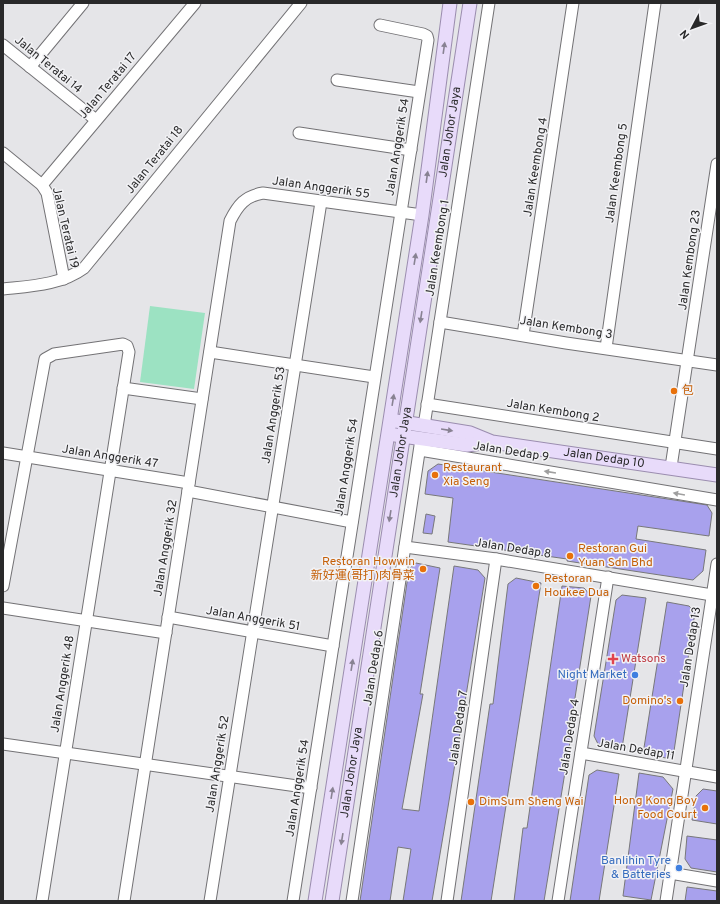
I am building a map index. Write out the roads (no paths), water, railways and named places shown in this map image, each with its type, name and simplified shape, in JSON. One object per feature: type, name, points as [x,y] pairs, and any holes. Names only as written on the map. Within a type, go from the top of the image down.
[{"type":"main road","name":"Jalan Johor Jaya","points":[[315,901],[422,215],[450,3]]},
{"type":"main road","name":"Jalan Johor Jaya","points":[[332,901],[470,3]]},
{"type":"main road","name":"Jalan Dedap 10","points":[[390,420],[405,423],[422,438]]},
{"type":"main road","name":"Jalan Dedap 10","points":[[388,434],[467,445],[492,442],[672,467],[717,475]]},
{"type":"street","points":[[30,67],[83,3]]},
{"type":"street","name":"Jalan Teratai 17","points":[[42,185],[195,3]]},
{"type":"street","name":"Jalan Teratai 18","points":[[3,289],[64,279],[73,276],[84,268],[301,3]]},
{"type":"street","name":"Jalan Keembong 1","points":[[422,438],[489,3]]},
{"type":"street","name":"Jalan Keembong 4","points":[[524,335],[573,3]]},
{"type":"street","name":"Jalan Keembong 5","points":[[606,348],[655,3]]},
{"type":"street","name":"Jalan Anggerik 54","points":[[293,901],[374,377],[411,150],[427,38],[422,34],[380,25]]},
{"type":"street","name":"Jalan Teratai 14","points":[[3,45],[96,120]]},
{"type":"street","points":[[337,80],[419,92]]},
{"type":"street","points":[[299,133],[411,150]]},
{"type":"street","name":"Jalan Teratai 19","points":[[3,153],[42,185],[47,193],[64,279]]},
{"type":"street","name":"Jalan Kembong 23","points":[[672,467],[717,164]]},
{"type":"street","name":"Jalan Anggerik 55","points":[[242,202],[251,195],[263,193],[422,215]]},
{"type":"street","name":"Jalan Anggerik 32","points":[[124,901],[230,221],[242,202]]},
{"type":"street","name":"Jalan Anggerik 53","points":[[252,632],[321,202]]},
{"type":"street","name":"Jalan Kembong 3","points":[[440,322],[566,343],[717,365]]},
{"type":"street","name":"Jalan Anggerik 48","points":[[28,457],[47,357],[54,354],[120,343],[127,346],[129,349],[128,358],[42,901]]},
{"type":"street","points":[[210,352],[374,377]]},
{"type":"street","points":[[123,388],[202,399]]},
{"type":"street","name":"Jalan Kembong 2","points":[[427,404],[717,449]]},
{"type":"street","name":"Jalan Dedap 9","points":[[422,438],[717,500]]},
{"type":"street","name":"Jalan Dedap 6","points":[[352,901],[422,438]]},
{"type":"street","name":"Jalan Anggerik 47","points":[[3,453],[110,470],[272,507],[352,522]]},
{"type":"street","points":[[3,586],[28,457]]},
{"type":"street","name":"Jalan Dedap 8","points":[[405,547],[496,559],[712,595]]},
{"type":"street","name":"Jalan Dedap 7","points":[[447,901],[496,559]]},
{"type":"street","name":"Jalan Dedap 13","points":[[666,901],[717,564]]},
{"type":"street","name":"Jalan Dedap 4","points":[[558,901],[608,577]]},
{"type":"street","points":[[3,608],[166,632]]},
{"type":"street","name":"Jalan Anggerik 51","points":[[168,617],[333,646]]},
{"type":"street","name":"Jalan Anggerik 52","points":[[210,901],[252,632]]},
{"type":"street","points":[[3,744],[311,788]]},
{"type":"street","name":"Jalan Dedap 11","points":[[581,753],[717,777]]},
{"type":"street","points":[[670,873],[717,881]]},
{"type":"place","name":"包","points":[[674,391]]},
{"type":"place","name":"Restaurant Xia Seng","points":[[435,475]]},
{"type":"place","name":"Restoran Gui Yuan Sdn Bhd","points":[[570,556]]},
{"type":"place","name":"Restoran Howwin 新好運(哥打)肉骨菜","points":[[423,569]]},
{"type":"place","name":"Restoran Houkee Dua","points":[[536,586]]},
{"type":"place","name":"Watsons","points":[[613,659]]},
{"type":"place","name":"Night Market","points":[[635,675]]},
{"type":"place","name":"Domino's","points":[[680,701]]},
{"type":"place","name":"DimSum Sheng Wai","points":[[471,802]]},
{"type":"place","name":"Hong Kong Boy Food Court","points":[[705,808]]},
{"type":"place","name":"Banlihin Tyre & Batteries","points":[[679,868]]}]
